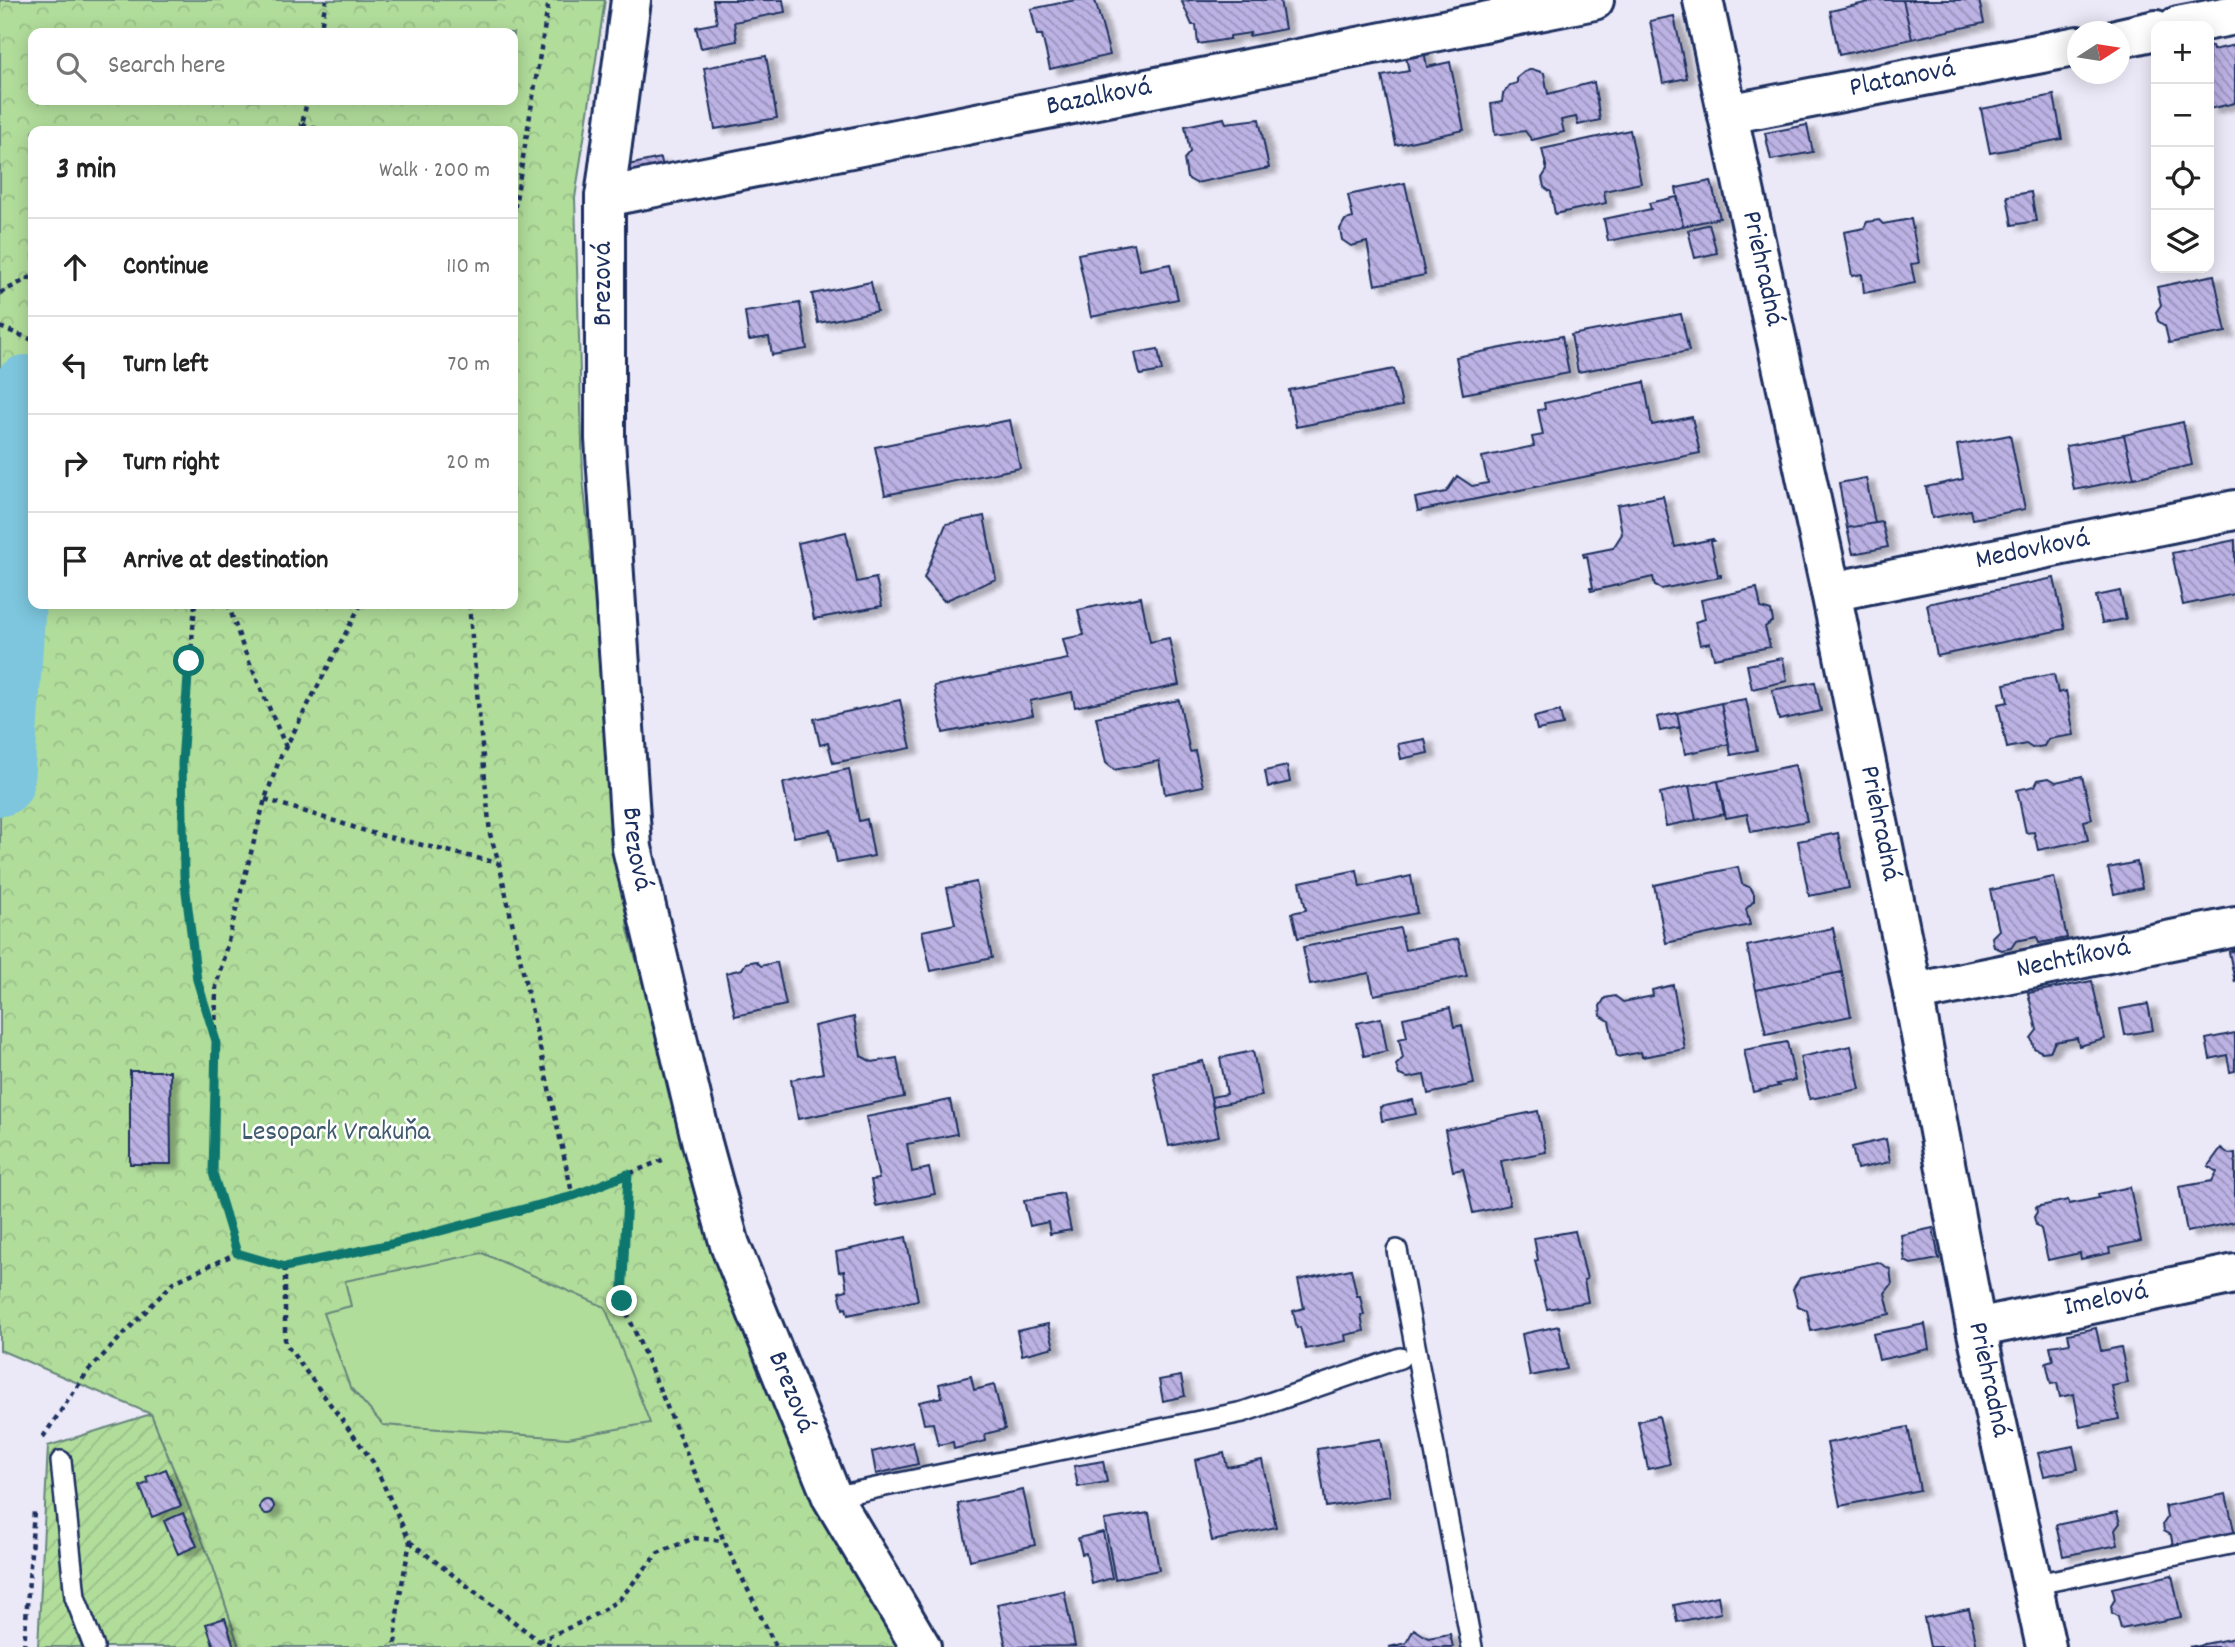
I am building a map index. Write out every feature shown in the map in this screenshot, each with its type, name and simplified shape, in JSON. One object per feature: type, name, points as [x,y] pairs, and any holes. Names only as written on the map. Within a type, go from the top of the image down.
[{"type":"street","name":"Brezová","points":[[631,0],[606,197],[605,439],[632,848],[702,1143],[730,1245],[832,1497],[921,1647]]},
{"type":"street","name":"Bazalková","points":[[606,197],[1594,0]]},
{"type":"street","name":"Priehradná","points":[[1703,0],[1832,592],[1913,993],[1976,1328],[2046,1647]]},
{"type":"street","points":[[2204,21],[2235,15]]},
{"type":"street","points":[[2130,36],[2151,31]]},
{"type":"street","name":"Platanová","points":[[1728,114],[2067,48]]},
{"type":"street","name":"Medovková","points":[[1832,592],[2235,510]]},
{"type":"street","name":"Nechtíková","points":[[1913,993],[2235,927]]},
{"type":"street","name":"Imelová","points":[[1976,1328],[2235,1274]]},
{"type":"lane","points":[[1397,1250],[1472,1647]]},
{"type":"lane","points":[[832,1497],[1242,1412],[1400,1358]]},
{"type":"lane","points":[[61,1461],[75,1597],[94,1647]]},
{"type":"lane","points":[[2032,1585],[2235,1543]]},
{"type":"path","points":[[321,28],[326,0]]},
{"type":"path","points":[[518,188],[549,0]]},
{"type":"path","points":[[299,126],[302,124],[306,105]]},
{"type":"path","points":[[302,124],[308,126]]},
{"type":"path","points":[[0,293],[28,279]]},
{"type":"path","points":[[0,327],[28,338]]},
{"type":"path","points":[[195,609],[182,763],[184,876],[197,980],[216,1041]]},
{"type":"path","points":[[230,609],[286,747]]},
{"type":"path","points":[[237,1253],[213,1173],[216,987],[265,799],[286,747],[358,609]]},
{"type":"path","points":[[469,609],[490,834],[499,863],[573,1196]]},
{"type":"path","points":[[265,799],[372,832],[499,863]]},
{"type":"path","points":[[41,1440],[88,1371],[174,1282],[237,1253],[285,1267],[391,1244],[573,1196],[628,1174],[622,1301],[724,1541],[776,1647]]},
{"type":"path","points":[[285,1267],[285,1343],[373,1462],[410,1542],[540,1641],[559,1647]]},
{"type":"path","points":[[24,1647],[35,1509]]},
{"type":"path","points":[[540,1641],[586,1620],[619,1600],[658,1553],[694,1538],[724,1541]]},
{"type":"path","points":[[396,1647],[398,1605],[410,1542]]},
{"type":"green space","name":"Lesopark Vrakuňa","points":[[0,0],[605,0],[575,198],[583,478],[628,930],[686,1140],[900,1647],[239,1647],[213,1567],[151,1414],[0,1350]]},
{"type":"green space","points":[[482,1253],[605,1307],[650,1423],[568,1438],[383,1425],[350,1387],[323,1313],[351,1306],[345,1281]]},
{"type":"green space","points":[[151,1414],[213,1567],[239,1647],[38,1647],[48,1446]]},
{"type":"building","points":[[713,0],[783,0],[785,12],[734,22],[737,41],[701,48],[696,27],[717,23]]},
{"type":"building","points":[[1075,0],[1095,0],[1110,55],[1050,69],[1042,35],[1037,35],[1031,9]]},
{"type":"building","points":[[1190,0],[1280,0],[1285,29],[1249,36],[1250,33],[1230,36],[1230,39],[1198,44],[1196,25],[1192,25],[1182,2]]},
{"type":"building","points":[[1878,0],[1903,0],[1912,39],[1839,55],[1830,11]]},
{"type":"building","points":[[1903,0],[1979,0],[1984,23],[1912,39]]},
{"type":"building","points":[[1674,16],[1687,78],[1663,83],[1650,21]]},
{"type":"building","points":[[2235,45],[2235,103],[2214,108],[2214,84],[2214,50]]},
{"type":"building","points":[[1424,50],[1427,67],[1450,62],[1464,130],[1396,145],[1382,76],[1409,71],[1405,53]]},
{"type":"building","points":[[766,56],[777,118],[715,129],[704,68]]},
{"type":"building","points":[[1532,69],[1544,73],[1548,94],[1594,82],[1600,120],[1578,125],[1576,117],[1561,120],[1564,132],[1532,140],[1525,131],[1495,135],[1491,104],[1502,102],[1503,94],[1510,85],[1517,83],[1517,78]]},
{"type":"building","points":[[2054,95],[2062,139],[1990,153],[1981,109]]},
{"type":"building","points":[[1224,118],[1226,123],[1259,119],[1269,168],[1196,183],[1187,178],[1184,159],[1190,152],[1185,126]]},
{"type":"building","points":[[1807,125],[1813,152],[1771,160],[1765,133]]},
{"type":"building","points":[[1630,130],[1641,183],[1604,191],[1606,203],[1555,214],[1551,192],[1544,187],[1542,178],[1547,170],[1542,149]]},
{"type":"building","points":[[661,158],[665,178],[629,185],[623,166]]},
{"type":"building","points":[[1711,181],[1720,218],[1683,226],[1676,188]]},
{"type":"building","points":[[1405,183],[1425,275],[1375,285],[1367,242],[1351,246],[1342,240],[1340,229],[1345,220],[1353,218],[1348,195]]},
{"type":"building","points":[[2031,192],[2036,221],[2012,225],[2007,196]]},
{"type":"building","points":[[1677,197],[1683,226],[1608,241],[1604,219],[1651,209],[1649,203]]},
{"type":"building","points":[[1911,219],[1919,263],[1911,264],[1915,283],[1864,293],[1862,274],[1852,276],[1844,232],[1864,228],[1867,222],[1879,220],[1883,224]]},
{"type":"building","points":[[1709,224],[1717,253],[1695,258],[1688,230]]},
{"type":"building","points":[[1134,243],[1140,270],[1170,264],[1178,299],[1091,317],[1078,254]]},
{"type":"building","points":[[2214,275],[2226,332],[2169,343],[2165,326],[2158,321],[2156,312],[2161,305],[2157,287]]},
{"type":"building","points":[[871,282],[877,311],[818,323],[812,294]]},
{"type":"building","points":[[800,303],[807,349],[772,355],[769,337],[749,340],[745,312]]},
{"type":"building","points":[[1681,314],[1689,351],[1578,372],[1571,335]]},
{"type":"building","points":[[1562,336],[1569,373],[1463,394],[1456,357]]},
{"type":"building","points":[[1158,349],[1162,371],[1140,375],[1135,353]]},
{"type":"building","points":[[1394,369],[1402,406],[1296,427],[1289,390]]},
{"type":"building","points":[[1644,382],[1652,425],[1692,417],[1700,453],[1418,511],[1415,498],[1446,492],[1457,476],[1472,486],[1488,483],[1482,457],[1534,446],[1532,437],[1543,435],[1538,410],[1545,409],[1544,403]]},
{"type":"building","points":[[1010,420],[1020,468],[885,495],[875,447]]},
{"type":"building","points":[[2183,422],[2192,465],[2134,478],[2124,435]]},
{"type":"building","points":[[2010,435],[2025,509],[1972,519],[1970,510],[1932,518],[1926,487],[1963,479],[1957,445]]},
{"type":"building","points":[[2124,435],[2134,478],[2074,490],[2066,446]]},
{"type":"building","points":[[1866,478],[1875,523],[1847,528],[1839,483]]},
{"type":"building","points":[[1663,496],[1675,547],[1713,539],[1714,541],[1711,541],[1718,575],[1721,577],[1661,589],[1655,586],[1653,577],[1591,591],[1590,588],[1593,588],[1587,556],[1584,557],[1583,554],[1613,548],[1622,534],[1617,505]]},
{"type":"building","points":[[984,516],[996,579],[944,601],[924,578],[946,524]]},
{"type":"building","points":[[1882,522],[1888,547],[1853,554],[1847,528]]},
{"type":"building","points":[[846,532],[857,582],[876,578],[882,606],[814,619],[798,543]]},
{"type":"building","points":[[2235,540],[2235,594],[2183,605],[2172,553]]},
{"type":"building","points":[[2054,578],[2065,629],[1937,656],[1927,604]]},
{"type":"building","points":[[1757,588],[1761,608],[1771,611],[1773,621],[1765,627],[1770,647],[1714,658],[1710,643],[1700,645],[1695,622],[1705,619],[1701,600]]},
{"type":"building","points":[[2120,591],[2126,619],[2102,623],[2096,596]]},
{"type":"building","points":[[1141,597],[1150,642],[1169,638],[1179,685],[1075,707],[1072,692],[1030,701],[1033,715],[943,733],[934,686],[1068,659],[1063,639],[1084,635],[1078,610]]},
{"type":"building","points":[[1783,658],[1787,681],[1752,689],[1747,665]]},
{"type":"building","points":[[2054,674],[2058,693],[2066,691],[2074,735],[2048,739],[2044,746],[2032,748],[2026,744],[2007,748],[1998,704],[2008,702],[2004,684]]},
{"type":"building","points":[[1815,682],[1821,711],[1779,720],[1772,690]]},
{"type":"building","points":[[1746,699],[1757,750],[1731,755],[1721,703]]},
{"type":"building","points":[[900,700],[911,748],[833,763],[828,743],[820,745],[814,719]]},
{"type":"building","points":[[1179,700],[1190,752],[1195,751],[1203,786],[1165,794],[1159,761],[1114,770],[1106,763],[1096,717]]},
{"type":"building","points":[[1721,703],[1729,744],[1685,754],[1677,713]]},
{"type":"building","points":[[1560,711],[1563,725],[1537,730],[1534,717]]},
{"type":"building","points":[[1677,713],[1680,727],[1660,731],[1657,717]]},
{"type":"building","points":[[1425,739],[1428,753],[1401,759],[1398,744]]},
{"type":"building","points":[[1795,765],[1807,821],[1751,832],[1747,814],[1726,818],[1718,781]]},
{"type":"building","points":[[1287,766],[1290,782],[1268,787],[1265,771]]},
{"type":"building","points":[[849,769],[859,821],[867,819],[874,856],[837,863],[830,830],[794,837],[783,783]]},
{"type":"building","points":[[2082,776],[2092,819],[2084,821],[2088,840],[2038,850],[2034,832],[2026,833],[2017,790],[2035,786],[2038,780],[2049,778],[2056,782]]},
{"type":"building","points":[[1718,781],[1724,814],[1696,820],[1689,786]]},
{"type":"building","points":[[1689,786],[1696,820],[1666,826],[1660,793]]},
{"type":"building","points":[[1838,833],[1849,888],[1809,896],[1798,841]]},
{"type":"building","points":[[2137,862],[2142,888],[2114,894],[2108,868]]},
{"type":"building","points":[[1738,867],[1742,884],[1751,888],[1754,894],[1754,901],[1746,909],[1750,925],[1666,943],[1654,885]]},
{"type":"building","points":[[1357,870],[1360,887],[1411,876],[1417,913],[1298,938],[1292,913],[1306,910],[1300,882]]},
{"type":"building","points":[[2054,877],[2067,938],[2039,943],[2037,937],[2016,941],[2011,948],[2002,950],[1994,947],[1992,937],[1999,930],[1990,890]]},
{"type":"building","points":[[976,882],[992,958],[931,971],[922,931],[955,924],[947,888]]},
{"type":"building","points":[[1400,928],[1405,950],[1458,939],[1467,976],[1374,995],[1369,973],[1310,985],[1303,947]]},
{"type":"building","points":[[1833,928],[1842,972],[1756,990],[1747,946]]},
{"type":"building","points":[[2235,950],[2235,982],[2229,952]]},
{"type":"building","points":[[756,961],[761,966],[777,962],[786,1005],[735,1016],[726,973],[742,969],[746,963]]},
{"type":"building","points":[[1842,972],[1851,1016],[1766,1034],[1756,990]]},
{"type":"building","points":[[2092,981],[2105,1039],[2079,1046],[2077,1038],[2055,1042],[2050,1051],[2042,1052],[2034,1048],[2031,1038],[2037,1030],[2028,993]]},
{"type":"building","points":[[1673,985],[1685,1049],[1642,1057],[1641,1052],[1617,1057],[1609,1021],[1601,1016],[1600,1006],[1605,998],[1615,996],[1623,1002],[1653,996],[1652,990]]},
{"type":"building","points":[[2148,1004],[2153,1030],[2125,1035],[2120,1009]]},
{"type":"building","points":[[1450,1008],[1454,1027],[1462,1025],[1474,1084],[1428,1094],[1424,1075],[1408,1078],[1399,1075],[1396,1065],[1403,1058],[1399,1039],[1407,1037],[1403,1018]]},
{"type":"building","points":[[854,1017],[861,1056],[872,1062],[897,1058],[904,1097],[798,1119],[791,1080],[823,1073],[814,1026]]},
{"type":"building","points":[[1381,1018],[1387,1051],[1364,1056],[1357,1023]]},
{"type":"building","points":[[2235,1033],[2235,1071],[2230,1072],[2227,1055],[2210,1059],[2206,1039]]},
{"type":"building","points":[[1787,1042],[1795,1080],[1753,1092],[1744,1050]]},
{"type":"building","points":[[1851,1046],[1860,1089],[1810,1099],[1800,1057]]},
{"type":"building","points":[[1253,1051],[1262,1096],[1213,1106],[1211,1097],[1227,1094],[1220,1058]]},
{"type":"building","points":[[1203,1061],[1219,1136],[1169,1146],[1153,1072]]},
{"type":"building","points":[[130,1071],[170,1071],[171,1164],[130,1164]]},
{"type":"building","points":[[950,1100],[957,1134],[907,1144],[912,1172],[929,1168],[935,1194],[876,1206],[871,1180],[879,1179],[866,1117]]},
{"type":"building","points":[[1413,1100],[1416,1114],[1382,1121],[1380,1107]]},
{"type":"building","points":[[1538,1111],[1546,1152],[1501,1161],[1510,1205],[1473,1213],[1463,1169],[1453,1171],[1445,1130]]},
{"type":"building","points":[[1886,1139],[1890,1162],[1857,1169],[1852,1147]]},
{"type":"building","points":[[2221,1148],[2229,1154],[2235,1153],[2235,1222],[2187,1232],[2179,1187],[2212,1181],[2217,1172],[2208,1166]]},
{"type":"building","points":[[2130,1187],[2141,1241],[2109,1248],[2110,1253],[2081,1259],[2080,1253],[2048,1260],[2041,1229],[2036,1225],[2034,1217],[2036,1207],[2068,1200],[2069,1204],[2099,1198],[2098,1194]]},
{"type":"building","points":[[1063,1193],[1071,1230],[1050,1234],[1048,1222],[1030,1226],[1024,1201]]},
{"type":"building","points":[[1933,1228],[1939,1259],[1911,1264],[1905,1261],[1901,1235]]},
{"type":"building","points":[[1575,1231],[1587,1279],[1584,1280],[1588,1302],[1547,1309],[1535,1261],[1538,1260],[1534,1238]]},
{"type":"building","points":[[906,1237],[918,1300],[848,1315],[846,1308],[843,1309],[839,1292],[847,1290],[844,1271],[839,1272],[836,1252]]},
{"type":"building","points":[[1878,1262],[1890,1269],[1892,1284],[1885,1293],[1890,1314],[1811,1331],[1807,1310],[1798,1306],[1793,1289],[1800,1278]]},
{"type":"building","points":[[1351,1269],[1364,1315],[1361,1315],[1364,1331],[1345,1335],[1346,1341],[1306,1349],[1293,1311],[1304,1308],[1298,1280]]},
{"type":"building","points":[[1048,1324],[1054,1347],[1022,1355],[1017,1331]]},
{"type":"building","points":[[1925,1324],[1929,1349],[1879,1360],[1873,1334]]},
{"type":"building","points":[[1559,1326],[1567,1369],[1530,1376],[1522,1334]]},
{"type":"building","points":[[2096,1328],[2101,1351],[2121,1347],[2128,1383],[2112,1386],[2119,1419],[2080,1427],[2074,1394],[2060,1397],[2057,1383],[2051,1384],[2046,1362],[2053,1360],[2050,1346],[2070,1343],[2068,1334]]},
{"type":"building","points":[[971,1376],[974,1390],[994,1385],[1005,1429],[985,1434],[986,1441],[954,1449],[953,1442],[938,1445],[933,1423],[924,1424],[919,1402],[942,1397],[939,1384]]},
{"type":"building","points":[[1181,1376],[1185,1396],[1163,1401],[1159,1380]]},
{"type":"building","points":[[1659,1416],[1670,1464],[1648,1469],[1638,1421]]},
{"type":"building","points":[[1908,1427],[1920,1490],[1840,1506],[1827,1443]]},
{"type":"building","points":[[1380,1439],[1390,1496],[1326,1507],[1317,1449]]},
{"type":"building","points":[[913,1442],[918,1464],[876,1474],[872,1452]]},
{"type":"building","points":[[2073,1446],[2078,1469],[2044,1476],[2038,1453]]},
{"type":"building","points":[[1224,1453],[1227,1467],[1262,1460],[1276,1527],[1212,1541],[1195,1460]]},
{"type":"building","points":[[1103,1461],[1107,1482],[1078,1487],[1074,1466]]},
{"type":"building","points":[[166,1469],[181,1506],[152,1517],[140,1486],[148,1483],[146,1477]]},
{"type":"building","points":[[1023,1490],[1035,1545],[970,1560],[958,1504]]},
{"type":"building","points":[[2226,1494],[2235,1535],[2173,1547],[2171,1535],[2164,1531],[2163,1524],[2167,1518],[2165,1506]]},
{"type":"building","points":[[264,1500],[270,1500],[274,1507],[270,1514],[264,1514],[260,1510],[260,1504]]},
{"type":"building","points":[[2117,1512],[2120,1523],[2115,1530],[2118,1545],[2063,1556],[2056,1525]]},
{"type":"building","points":[[183,1513],[197,1546],[178,1554],[164,1521]]},
{"type":"building","points":[[1149,1513],[1159,1570],[1115,1579],[1104,1520]]},
{"type":"building","points":[[1103,1532],[1112,1578],[1092,1584],[1086,1553],[1082,1554],[1078,1538]]},
{"type":"building","points":[[2172,1575],[2181,1617],[2121,1629],[2118,1617],[2112,1613],[2111,1606],[2115,1599],[2112,1588]]},
{"type":"building","points":[[1064,1591],[1075,1646],[1006,1647],[997,1604]]},
{"type":"building","points":[[1718,1596],[1721,1613],[1677,1622],[1674,1605]]},
{"type":"building","points":[[1969,1609],[1977,1647],[1930,1647],[1924,1618]]},
{"type":"building","points":[[225,1618],[234,1647],[214,1647],[206,1624]]},
{"type":"building","points":[[1414,1629],[1428,1638],[1450,1634],[1453,1647],[1389,1647],[1406,1643]]},
{"type":"building","points":[[2235,1638],[2235,1647],[2189,1647]]},
{"type":"waterway","points":[[0,782],[26,389]]},
{"type":"route","points":[[189,661],[182,763],[184,876],[197,980],[216,1041],[213,1173],[237,1253],[285,1267],[391,1244],[573,1196],[628,1174],[622,1301]]}]
